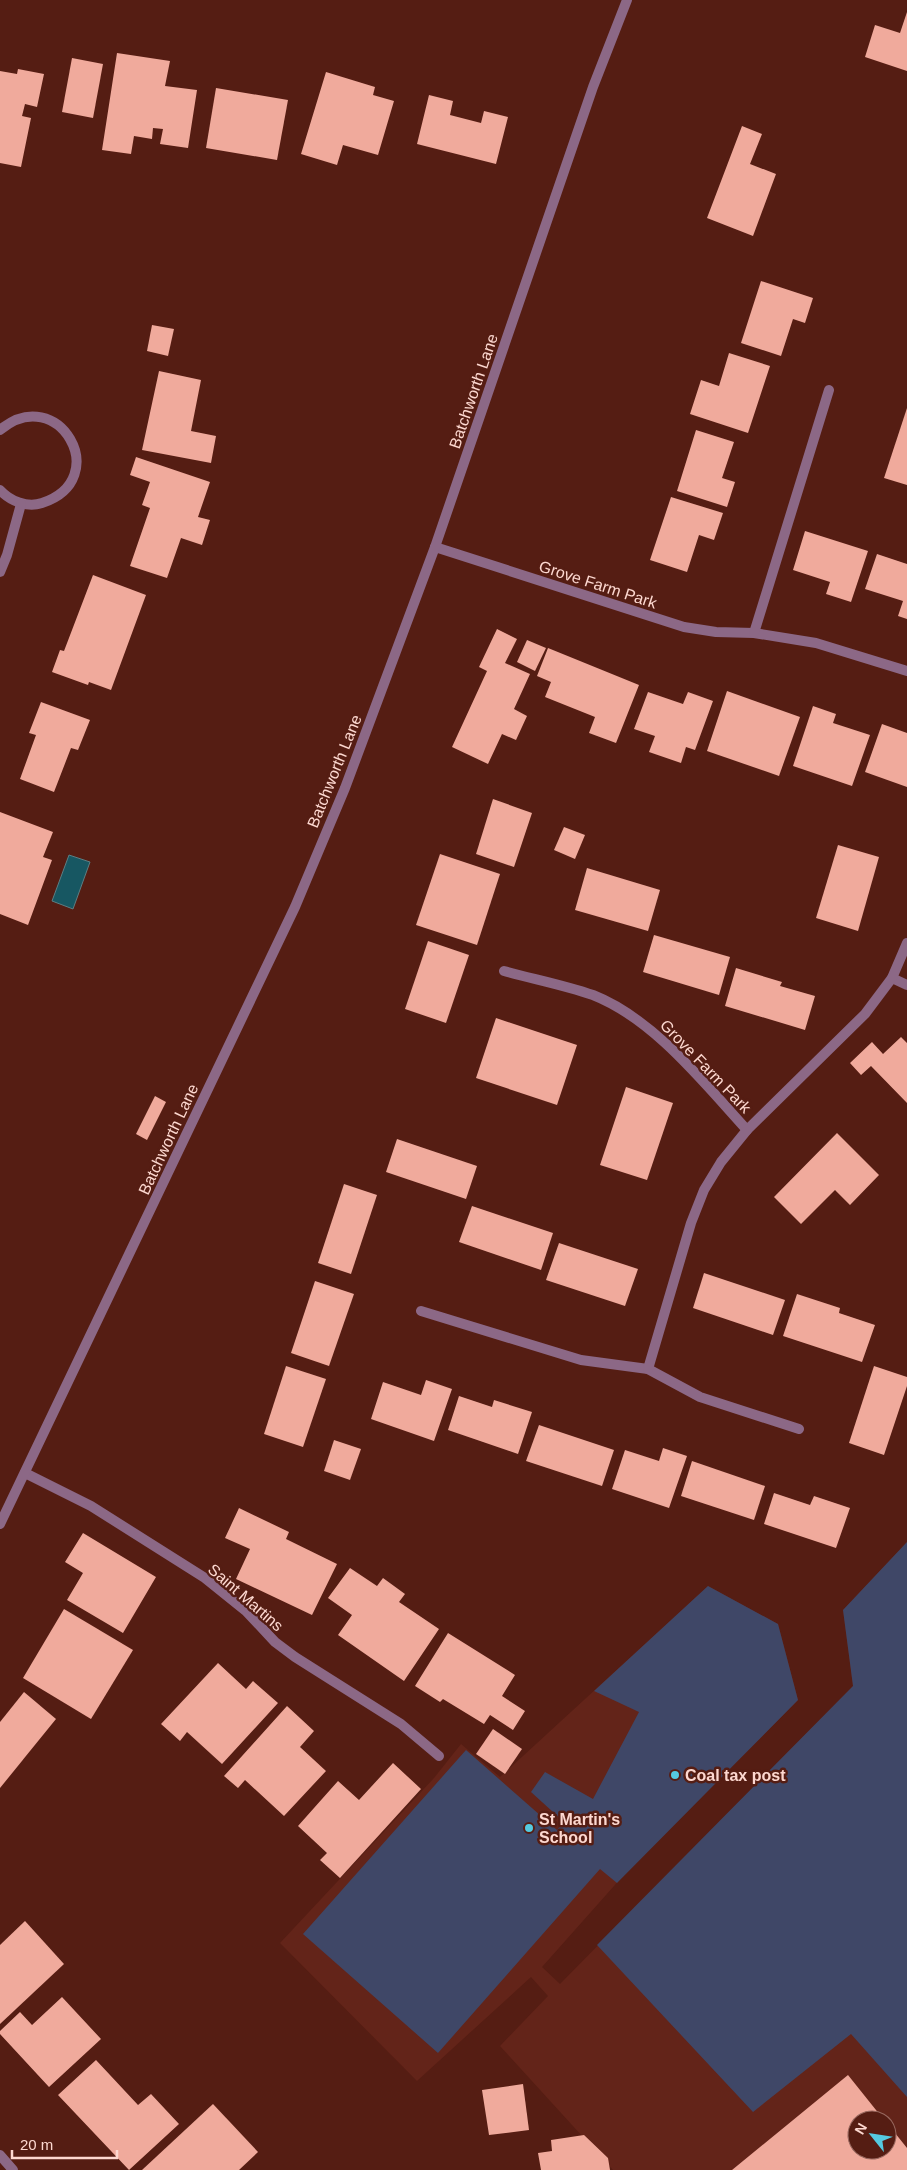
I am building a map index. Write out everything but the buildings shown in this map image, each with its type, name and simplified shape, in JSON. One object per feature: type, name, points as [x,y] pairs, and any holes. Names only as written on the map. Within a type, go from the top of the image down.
[{"type":"street","name":"Batchworth Lane","points":[[0,1524],[295,907],[351,771],[435,547],[593,88],[627,0]]},
{"type":"street","points":[[754,633],[829,390]]},
{"type":"street","points":[[0,430],[10,422],[27,416],[44,417],[60,425],[71,438],[76,454],[76,472],[68,487],[55,499],[38,504],[21,504],[5,496],[0,490]]},
{"type":"street","points":[[0,572],[8,555],[21,504]]},
{"type":"street","name":"Grove Farm Park","points":[[435,547],[684,627],[716,632],[754,633],[816,643],[907,671]]},
{"type":"street","name":"Grove Farm Park","points":[[648,1369],[694,1215],[704,1190],[721,1162],[747,1130],[865,1014],[892,978],[907,943]]},
{"type":"street","name":"Grove Farm Park","points":[[504,971],[594,996],[648,1028],[680,1057],[747,1130]]},
{"type":"street","points":[[892,978],[907,985]]},
{"type":"street","points":[[421,1311],[581,1360],[648,1369],[700,1397],[800,1429]]},
{"type":"street","name":"Saint Martins","points":[[26,1473],[91,1506],[205,1578],[246,1612],[275,1642],[295,1658],[401,1724],[439,1756]]},
{"type":"street","points":[[0,2155],[13,2170]]},
{"type":"shaded area","points":[[69,855],[90,862],[73,909],[52,901]]},
{"type":"shaded area","name":"St Martin's School","points":[[907,1542],[907,2170],[613,2170],[500,2046],[548,1996],[531,1977],[417,2081],[280,1943],[434,1778],[461,1744],[500,1777],[708,1586],[778,1624],[798,1700],[622,1877],[542,1967],[560,1984],[853,1686],[843,1610]]},
{"type":"shaded area","points":[[907,1542],[907,2097],[851,2034],[753,2112],[597,1945],[853,1686],[843,1610]]},
{"type":"shaded area","points":[[708,1586],[778,1624],[798,1700],[617,1883],[600,1869],[438,2053],[303,1934],[466,1750],[557,1830],[564,1822],[531,1792],[545,1772],[593,1799],[639,1712],[594,1691]]},
{"type":"place","name":"Coal tax post","points":[[675,1775]]},
{"type":"place","name":"St Martin's School","points":[[529,1828]]}]
